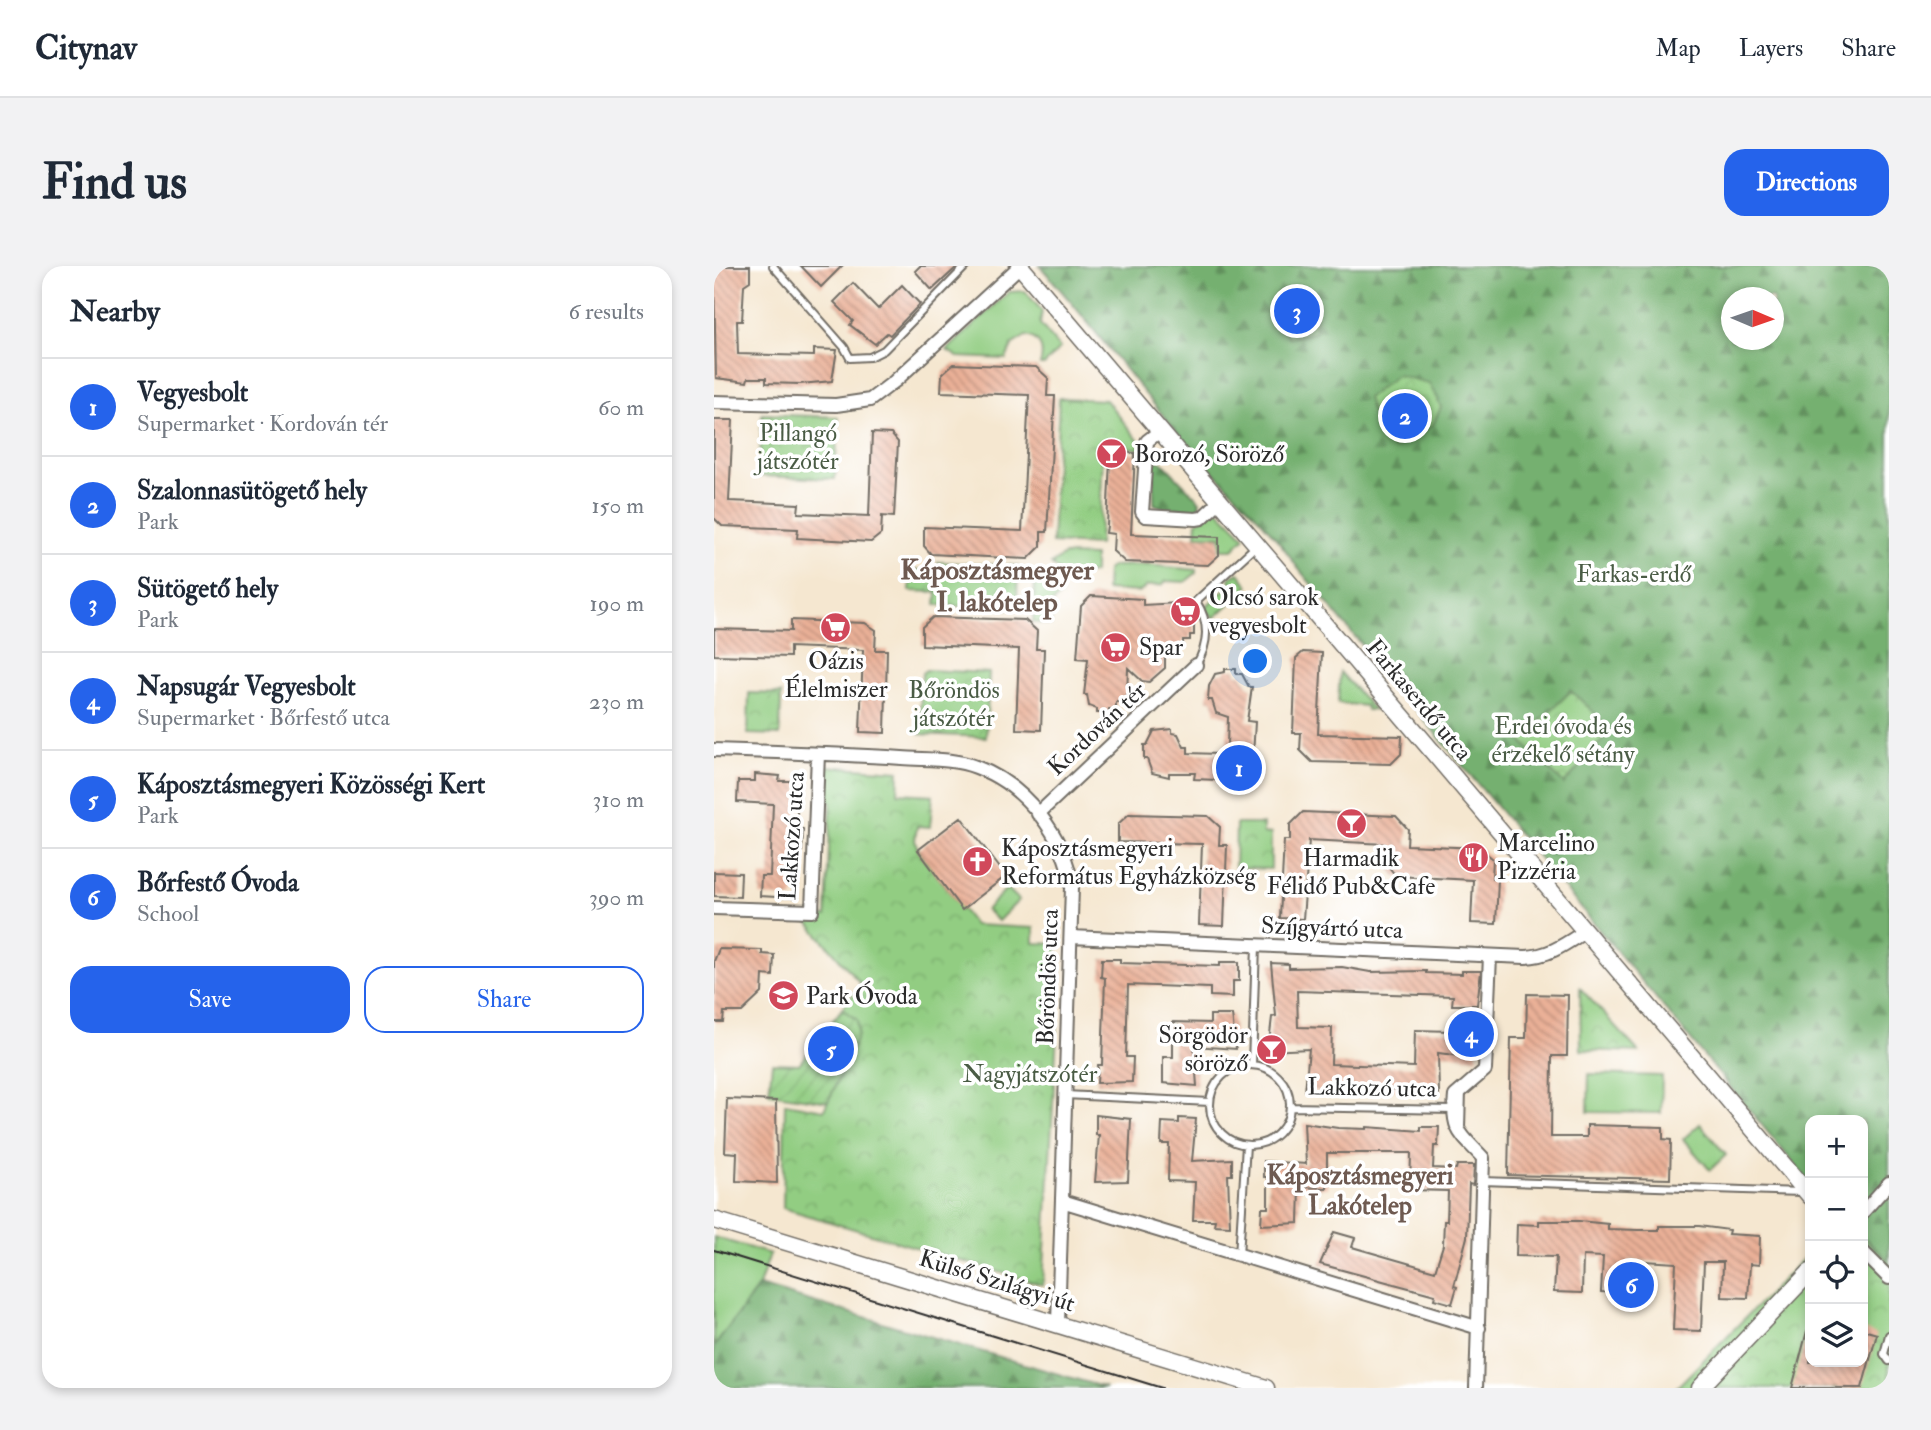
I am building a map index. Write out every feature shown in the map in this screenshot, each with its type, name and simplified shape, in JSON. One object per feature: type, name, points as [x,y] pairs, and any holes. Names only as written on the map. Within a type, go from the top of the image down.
[{"type":"street","points":[[714,402],[836,405],[870,400],[895,381],[1020,266]]},
{"type":"street","name":"Farkaserdő utca","points":[[1020,266],[1259,544],[1805,1190]]},
{"type":"street","points":[[1160,431],[1147,441],[1142,512],[1145,516],[1196,519],[1221,500]]},
{"type":"street","name":"Kordován tér","points":[[1038,814],[1196,665]]},
{"type":"street","name":"Bőröndös utca","points":[[714,750],[893,758],[975,766],[1006,783],[1038,814],[1057,838],[1070,871],[1071,937],[1058,1323]]},
{"type":"street","name":"Lakkozó utca","points":[[714,908],[812,912],[818,754]]},
{"type":"street","name":"Szíjgyártó utca","points":[[1071,937],[1542,956],[1584,932]]},
{"type":"street","points":[[1476,1388],[1483,1158],[1454,1125],[1453,1110],[1455,1096],[1485,1070],[1490,956]]},
{"type":"street","points":[[1868,1206],[1889,1183]]},
{"type":"street","points":[[1062,1201],[1479,1328]]},
{"type":"street","name":"Külső Szilágyi út","points":[[714,1220],[1266,1388]]},
{"type":"street","points":[[1868,1257],[1889,1278]]},
{"type":"street","points":[[1700,1388],[1805,1277]]},
{"type":"lane","points":[[773,266],[850,358],[870,358],[884,350],[966,266]]},
{"type":"lane","name":"Kordován tér","points":[[1196,665],[1207,648],[1204,614],[1196,601],[1259,544]]},
{"type":"lane","points":[[1239,1256],[1246,1145],[1234,1142],[1219,1132],[1210,1112],[1210,1101],[1212,1091],[1224,1073],[1233,1068],[1252,1065],[1256,946]]},
{"type":"lane","name":"Lakkozó utca","points":[[1246,1145],[1256,1145],[1275,1136],[1288,1118],[1290,1107],[1289,1095],[1279,1077],[1262,1066],[1252,1065]]},
{"type":"lane","points":[[1461,1134],[1462,1089]]},
{"type":"lane","points":[[1065,1096],[1210,1101]]},
{"type":"lane","name":"Lakkozó utca","points":[[1290,1107],[1453,1110]]},
{"type":"lane","points":[[1482,1181],[1805,1194]]},
{"type":"lane","points":[[1889,1335],[1884,1354],[1889,1360]]},
{"type":"green space","name":"Farkas-erdő","points":[[1040,266],[1889,266],[1889,1261],[1868,1242],[1868,1115],[1805,1115],[1805,1177],[1297,567],[1271,532],[1197,455]]},
{"type":"green space","points":[[1025,291],[1042,311],[1040,324],[1060,348],[1044,365],[1040,365],[1042,350],[1039,343],[1026,336],[1013,344],[1006,359],[958,357],[947,350],[1009,292]]},
{"type":"green space","points":[[1299,295],[1314,301],[1315,333],[1289,337],[1275,319],[1281,303]]},
{"type":"green space","points":[[1397,375],[1429,383],[1441,407],[1433,425],[1395,449],[1379,435],[1367,398]]},
{"type":"green space","points":[[1059,398],[1106,400],[1139,441],[1139,449],[1109,446],[1103,454],[1099,545],[1052,543]]},
{"type":"green space","name":"Pillangó játszótér","points":[[762,414],[838,417],[835,479],[759,476]]},
{"type":"green space","points":[[1161,461],[1200,501],[1199,507],[1164,508],[1154,504],[1153,464]]},
{"type":"green space","points":[[1217,509],[1245,537],[1233,549],[1221,549],[1221,536],[1196,535],[1197,522]]},
{"type":"green space","points":[[1064,555],[1094,556],[1094,573],[1079,574],[1070,583],[1051,564]]},
{"type":"green space","points":[[938,562],[1018,566],[1017,609],[936,605],[937,592],[910,591],[911,570],[938,570]]},
{"type":"green space","points":[[1148,565],[1196,570],[1196,573],[1185,582],[1166,581],[1162,585],[1147,586],[1140,592],[1106,590],[1107,570],[1111,566]]},
{"type":"green space","points":[[1042,572],[1062,593],[1052,604],[1051,625],[1033,622],[1035,580]]},
{"type":"green space","points":[[1239,573],[1249,586],[1214,618],[1204,608],[1232,583],[1229,578]]},
{"type":"green space","name":"Bőröndös játszótér","points":[[926,670],[989,673],[986,737],[919,734],[922,673]]},
{"type":"green space","points":[[1340,672],[1374,710],[1367,710],[1366,706],[1338,703]]},
{"type":"green space","name":"Erdei óvoda és érzékelő sétány","points":[[1571,691],[1599,717],[1608,734],[1564,784],[1520,740]]},
{"type":"green space","points":[[749,693],[781,694],[780,735],[748,734]]},
{"type":"green space","name":"Nagyjátszótér","points":[[823,766],[899,771],[898,793],[933,795],[930,827],[917,826],[915,840],[918,850],[974,925],[1034,928],[1034,943],[1057,944],[1057,1032],[1043,1285],[783,1208],[785,1103],[824,1110],[858,1035],[857,1020],[842,1009],[861,984],[805,919],[826,916],[831,801],[821,800]]},
{"type":"green space","points":[[1236,824],[1263,824],[1263,833],[1271,834],[1271,869],[1235,868]]},
{"type":"green space","points":[[1007,888],[1019,900],[998,921],[986,910]]},
{"type":"green space","points":[[1580,988],[1639,1052],[1581,1050]]},
{"type":"green space","points":[[842,1009],[857,1020],[858,1035],[828,1102],[769,1093],[772,1063],[799,1064]]},
{"type":"green space","points":[[1589,1074],[1662,1076],[1661,1113],[1588,1112]]},
{"type":"green space","points":[[1700,1124],[1726,1155],[1710,1170],[1683,1139]]},
{"type":"green space","points":[[714,1237],[770,1254],[759,1286],[714,1347]]},
{"type":"green space","points":[[1868,1242],[1889,1261],[1889,1388],[1676,1388],[1805,1257],[1805,1367],[1868,1367]]},
{"type":"green space","points":[[759,1286],[1106,1388],[714,1388],[714,1347]]},
{"type":"building","points":[[717,266],[750,266],[750,281],[744,285],[742,321],[737,321],[738,354],[814,356],[814,349],[837,350],[832,381],[800,384],[766,383],[766,378],[748,378],[747,382],[716,378],[714,277]]},
{"type":"building","points":[[801,266],[842,266],[821,287]]},
{"type":"building","points":[[920,266],[958,266],[932,290],[915,271]]},
{"type":"building","points":[[853,283],[878,309],[902,285],[920,304],[890,335],[887,333],[875,344],[850,325],[853,321],[834,302]]},
{"type":"building","points":[[953,364],[1036,367],[1048,378],[1047,396],[1055,396],[1047,532],[1041,532],[1041,546],[1028,559],[931,554],[924,546],[924,527],[1022,531],[1029,395],[941,392],[942,374]]},
{"type":"building","points":[[714,420],[733,420],[729,501],[799,504],[798,513],[869,516],[872,433],[891,434],[898,442],[894,517],[882,516],[881,534],[871,542],[797,538],[798,529],[722,526],[714,518]]},
{"type":"building","points":[[1116,453],[1135,453],[1131,534],[1219,537],[1219,555],[1208,565],[1125,562],[1113,551],[1114,534],[1106,533],[1110,459]]},
{"type":"building","points":[[1091,596],[1143,599],[1143,605],[1178,603],[1178,608],[1184,608],[1190,621],[1194,621],[1194,635],[1190,635],[1190,640],[1183,640],[1183,647],[1175,647],[1176,651],[1165,651],[1165,668],[1149,682],[1142,681],[1128,668],[1127,697],[1123,697],[1123,702],[1116,702],[1116,709],[1109,709],[1109,713],[1097,713],[1097,709],[1089,706],[1087,695],[1084,695],[1088,659],[1077,658],[1081,606]]},
{"type":"building","points":[[933,617],[1025,620],[1037,631],[1036,649],[1044,649],[1041,730],[1016,729],[1019,649],[922,645],[922,627]]},
{"type":"building","points":[[791,620],[865,623],[876,630],[875,650],[887,650],[885,733],[860,732],[863,650],[790,647],[790,657],[714,655],[714,629],[791,631]]},
{"type":"building","points":[[1303,652],[1322,653],[1318,734],[1402,736],[1401,754],[1391,764],[1312,762],[1300,750],[1301,733],[1293,733],[1296,658]]},
{"type":"building","points":[[1225,669],[1236,669],[1236,674],[1242,674],[1249,687],[1252,687],[1247,721],[1255,722],[1252,773],[1243,781],[1194,779],[1195,773],[1169,773],[1169,777],[1152,773],[1147,759],[1144,759],[1144,745],[1147,745],[1154,731],[1172,729],[1172,733],[1178,734],[1184,747],[1188,747],[1188,753],[1219,754],[1227,745],[1228,717],[1216,713],[1212,700],[1208,700],[1209,686],[1215,674],[1225,672]]},
{"type":"building","points":[[755,774],[780,776],[779,781],[799,781],[796,828],[803,829],[802,853],[795,852],[793,898],[760,896],[761,876],[770,876],[773,804],[737,802],[738,781],[755,781]]},
{"type":"building","points":[[1303,812],[1396,816],[1408,829],[1407,845],[1480,848],[1493,859],[1492,878],[1498,879],[1496,924],[1471,923],[1473,880],[1396,876],[1384,861],[1385,844],[1309,840],[1303,919],[1280,918],[1284,840],[1290,840],[1290,825]]},
{"type":"building","points":[[1129,814],[1208,816],[1220,827],[1219,845],[1227,845],[1224,926],[1199,925],[1202,844],[1118,842],[1118,824]]},
{"type":"building","name":"Káposztásmegyeri Református Egyházközség","points":[[961,817],[1006,876],[962,910],[918,850]]},
{"type":"building","points":[[714,872],[741,873],[740,897],[714,896]]},
{"type":"building","points":[[719,949],[762,950],[762,954],[774,955],[773,976],[763,975],[762,993],[742,1012],[724,1012],[723,1022],[714,1022],[714,961]]},
{"type":"building","points":[[1102,959],[1120,959],[1120,963],[1220,966],[1220,962],[1239,962],[1239,981],[1233,981],[1233,997],[1210,996],[1210,988],[1128,985],[1126,1057],[1133,1057],[1132,1082],[1097,1083],[1098,1065],[1102,1065],[1105,978],[1101,977]]},
{"type":"building","points":[[1271,963],[1289,964],[1289,968],[1342,967],[1370,972],[1426,971],[1462,974],[1462,971],[1481,971],[1477,1005],[1452,1005],[1453,996],[1297,991],[1298,1027],[1332,1028],[1331,1064],[1414,1067],[1415,1030],[1452,1031],[1453,1023],[1475,1024],[1477,1058],[1438,1053],[1439,1094],[1389,1089],[1389,1093],[1366,1092],[1366,1088],[1322,1086],[1322,1091],[1305,1091],[1309,1049],[1268,1051],[1272,1017],[1276,1016]]},
{"type":"building","points":[[1527,994],[1568,995],[1567,1056],[1552,1056],[1551,1137],[1587,1137],[1587,1125],[1663,1127],[1663,1139],[1671,1140],[1670,1179],[1508,1175],[1511,1038],[1526,1038]]},
{"type":"building","points":[[1210,1015],[1232,1015],[1236,1049],[1194,1046],[1197,1086],[1163,1083],[1163,1057],[1173,1057],[1173,1022],[1210,1023]]},
{"type":"building","points":[[727,1099],[776,1101],[777,1183],[736,1181],[737,1153],[725,1152]]},
{"type":"building","points":[[1096,1115],[1131,1119],[1128,1181],[1095,1182],[1099,1135],[1096,1135]]},
{"type":"building","points":[[1179,1118],[1196,1119],[1192,1161],[1232,1159],[1232,1175],[1228,1175],[1230,1226],[1214,1225],[1215,1220],[1193,1220],[1195,1182],[1168,1181],[1169,1144],[1161,1144],[1162,1122],[1179,1123]]},
{"type":"building","points":[[1304,1123],[1338,1128],[1421,1131],[1421,1127],[1439,1127],[1438,1146],[1434,1146],[1433,1168],[1456,1169],[1457,1165],[1474,1165],[1473,1185],[1469,1184],[1467,1237],[1452,1304],[1434,1299],[1435,1295],[1320,1264],[1334,1232],[1355,1238],[1352,1247],[1435,1271],[1443,1245],[1444,1221],[1447,1221],[1448,1191],[1410,1190],[1411,1153],[1327,1153],[1327,1188],[1300,1187],[1299,1223],[1261,1225],[1262,1208],[1268,1208],[1268,1177],[1264,1177],[1264,1161],[1306,1164]]},
{"type":"building","points":[[1539,1221],[1579,1221],[1608,1224],[1608,1229],[1638,1230],[1659,1230],[1659,1226],[1699,1226],[1729,1230],[1728,1234],[1760,1236],[1759,1265],[1750,1264],[1748,1298],[1722,1297],[1723,1262],[1704,1262],[1701,1331],[1673,1330],[1676,1263],[1629,1260],[1627,1293],[1601,1292],[1603,1257],[1583,1256],[1582,1293],[1554,1292],[1556,1257],[1516,1256],[1517,1224],[1539,1225]]},
{"type":"building","points":[[1868,1331],[1877,1334],[1868,1366]]},
{"type":"building","points":[[1805,1339],[1805,1367],[1868,1367],[1862,1388],[1792,1388]]},
{"type":"tram line","points":[[714,1250],[1162,1388]]},
{"type":"place","name":"Sütögető hely","points":[[1297,311]]},
{"type":"place","name":"Szalonnasütögető hely","points":[[1405,416]]},
{"type":"place","name":"Borozó, Söröző","points":[[1111,454]]},
{"type":"place","name":"Olcsó sarok vegyesbolt","points":[[1186,611]]},
{"type":"place","name":"Oázis Élelmiszer","points":[[836,627]]},
{"type":"place","name":"Spar","points":[[1116,647]]},
{"type":"place","name":"Vegyesbolt","points":[[1239,768]]},
{"type":"place","name":"Harmadik Félidő Pub&Cafe","points":[[1351,824]]},
{"type":"place","name":"Marcelino Pizzéria","points":[[1474,857]]},
{"type":"place","name":"Káposztásmegyeri Református Egyházközség","points":[[978,862]]},
{"type":"place","name":"Park Óvoda","points":[[783,996]]},
{"type":"place","name":"Napsugár Vegyesbolt","points":[[1471,1034]]},
{"type":"place","name":"Káposztásmegyeri Közösségi Kert","points":[[831,1049]]},
{"type":"place","name":"Sörgödör söröző","points":[[1271,1049]]},
{"type":"place","name":"Bőrfestő Óvoda","points":[[1631,1285]]},
{"type":"district","name":"Káposztásmegyer I. lakótelep","points":[[997,586]]},
{"type":"district","name":"Káposztásmegyeri Lakótelep","points":[[1360,1191]]}]
